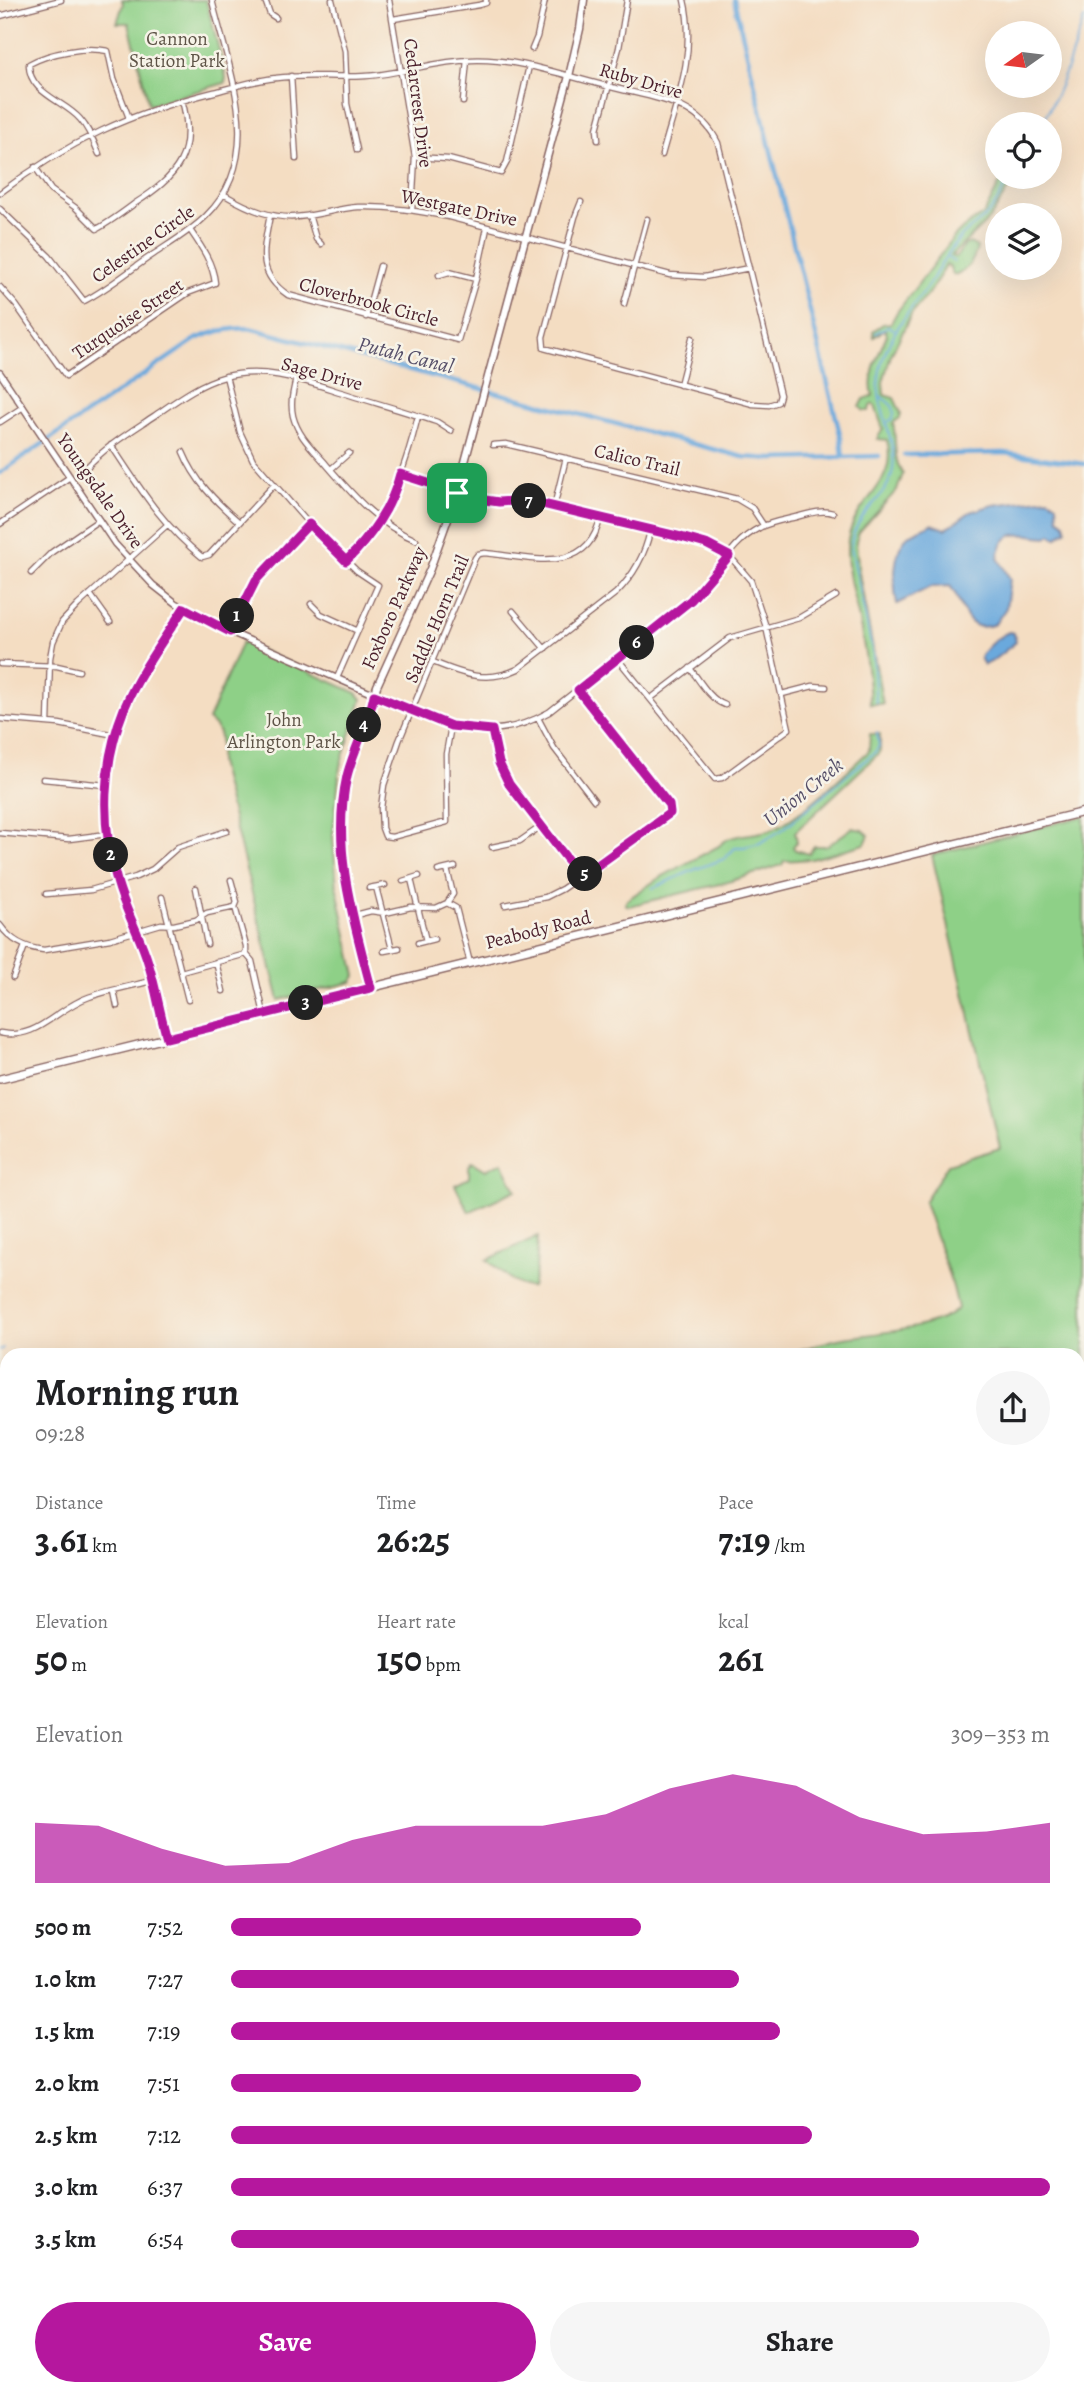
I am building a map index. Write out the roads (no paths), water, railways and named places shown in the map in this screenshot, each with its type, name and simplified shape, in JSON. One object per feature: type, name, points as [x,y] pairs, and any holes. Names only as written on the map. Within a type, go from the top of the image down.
[{"type":"main road","name":"Foxboro Parkway","points":[[371,988],[352,916],[342,864],[344,794],[354,753],[374,695],[430,569],[457,493],[569,76],[584,0]]},
{"type":"main road","name":"Peabody Road","points":[[0,1079],[1084,812]]},
{"type":"street","points":[[0,16],[61,0]]},
{"type":"street","name":"Celestine Circle","points":[[0,209],[49,256],[84,301],[190,230],[205,217],[223,194],[234,170],[241,138],[241,122],[212,0]]},
{"type":"street","points":[[265,0],[270,14],[276,18]]},
{"type":"street","points":[[332,0],[345,51],[348,111],[357,150]]},
{"type":"street","name":"Cedarcrest Drive","points":[[389,0],[415,157],[412,210]]},
{"type":"street","points":[[393,19],[479,5],[486,3],[486,0]]},
{"type":"street","points":[[532,49],[545,0]]},
{"type":"street","points":[[598,140],[597,129],[621,39],[626,0]]},
{"type":"street","points":[[662,155],[688,59],[689,19],[684,0]]},
{"type":"street","points":[[99,154],[90,135],[71,111],[39,88],[29,71],[29,64],[73,52],[108,51],[114,79],[129,118]]},
{"type":"street","points":[[463,102],[467,60]]},
{"type":"street","name":"Ruby Drive","points":[[0,193],[35,167],[90,135],[129,118],[183,100],[274,78],[347,77],[467,60],[498,61],[529,66],[676,104],[700,116],[718,143],[780,395],[779,401],[772,404],[753,404],[544,348],[542,339],[566,248]]},
{"type":"street","points":[[415,157],[448,159],[501,173],[507,162],[529,66]]},
{"type":"street","points":[[291,76],[296,159]]},
{"type":"street","points":[[35,167],[51,190],[76,208],[97,229],[150,194],[175,173],[187,145],[183,100]]},
{"type":"street","name":"Westgate Drive","points":[[223,194],[252,210],[270,215],[309,215],[356,207],[412,210],[670,275],[715,276],[748,268]]},
{"type":"street","points":[[566,248],[581,202]]},
{"type":"street","name":"Cloverbrook Circle","points":[[270,215],[264,258],[274,284],[296,298],[458,340],[476,279],[487,228]]},
{"type":"street","points":[[309,215],[316,239],[321,244]]},
{"type":"street","points":[[624,304],[647,219]]},
{"type":"street","name":"Turquoise Street","points":[[0,287],[16,304],[66,376],[182,298],[215,283],[212,267],[190,230]]},
{"type":"street","points":[[366,317],[380,266]]},
{"type":"street","points":[[439,275],[449,272],[476,279]]},
{"type":"street","points":[[680,385],[692,338]]},
{"type":"street","name":"Youngsdale Drive","points":[[0,373],[128,560],[153,584],[184,608],[230,632],[451,726],[492,730],[538,718],[578,690],[700,592],[750,534],[764,526]]},
{"type":"street","name":"Sage Drive","points":[[86,468],[96,456],[195,388],[226,376],[255,373],[296,379],[437,422],[451,431]]},
{"type":"street","points":[[226,376],[235,416],[253,460],[309,524],[346,561],[378,587],[337,678]]},
{"type":"street","points":[[296,379],[291,405],[304,440],[361,504],[379,519],[416,540]]},
{"type":"street","points":[[0,422],[23,407]]},
{"type":"street","points":[[346,561],[393,497],[418,416]]},
{"type":"street","name":"Calico Trail","points":[[492,445],[506,444],[737,499],[752,508],[764,526]]},
{"type":"street","points":[[111,445],[155,512],[196,552],[206,557],[274,485]]},
{"type":"street","points":[[183,452],[195,476],[212,498],[238,521]]},
{"type":"street","points":[[331,469],[349,453]]},
{"type":"street","points":[[554,506],[566,458]]},
{"type":"street","points":[[400,474],[489,501],[526,500],[554,506],[706,544],[729,556],[751,581],[766,627],[782,694],[788,723],[787,732],[718,779],[711,776],[617,659]]},
{"type":"street","points":[[0,524],[70,477]]},
{"type":"street","points":[[764,526],[820,511],[833,513]]},
{"type":"street","name":"Saddle Horn Trail","points":[[451,726],[446,754],[447,822],[388,837],[384,835],[381,797],[391,764],[461,589],[478,554],[557,560],[572,557],[590,543],[600,518]]},
{"type":"street","points":[[31,573],[52,552],[99,520]]},
{"type":"street","points":[[230,632],[256,580],[309,524]]},
{"type":"street","points":[[48,723],[53,642],[62,622],[167,525]]},
{"type":"street","points":[[433,662],[465,675],[492,677],[517,669],[628,581],[639,563],[650,531]]},
{"type":"street","points":[[90,594],[110,622]]},
{"type":"street","points":[[650,699],[730,638],[799,618],[836,596]]},
{"type":"street","points":[[311,604],[321,614],[358,631]]},
{"type":"street","points":[[167,1038],[136,931],[117,883],[107,834],[106,785],[115,735],[138,681],[184,608]]},
{"type":"street","points":[[513,611],[545,649]]},
{"type":"street","points":[[0,664],[73,668],[79,671]]},
{"type":"street","points":[[690,668],[710,694],[725,705]]},
{"type":"street","points":[[782,694],[813,686],[826,687]]},
{"type":"street","points":[[505,905],[546,897],[581,877],[666,817],[671,810],[578,690]]},
{"type":"street","points":[[538,718],[554,748],[594,800]]},
{"type":"street","points":[[0,719],[48,723],[115,735]]},
{"type":"street","points":[[492,730],[499,763],[509,784],[581,877]]},
{"type":"street","points":[[43,779],[106,785]]},
{"type":"street","points":[[492,847],[520,841],[540,827]]},
{"type":"street","points":[[46,894],[91,890],[117,883],[145,873],[178,847],[227,831]]},
{"type":"street","points":[[0,833],[69,839],[107,834]]},
{"type":"street","points":[[438,871],[455,867]]},
{"type":"street","points":[[352,916],[371,911],[436,908],[447,903],[453,894],[447,869]]},
{"type":"street","points":[[403,880],[419,876]]},
{"type":"street","points":[[411,878],[426,941]]},
{"type":"street","points":[[231,880],[246,954],[252,961],[264,1014]]},
{"type":"street","points":[[369,888],[385,885]]},
{"type":"street","points":[[376,887],[391,949]]},
{"type":"street","points":[[196,888],[207,944]]},
{"type":"street","points":[[162,898],[188,1000]]},
{"type":"street","points":[[447,903],[456,908],[470,963]]},
{"type":"street","points":[[0,925],[8,936],[25,946],[44,950],[110,939],[162,924],[168,926],[196,920],[207,913],[235,907]]},
{"type":"street","points":[[418,943],[434,939]]},
{"type":"street","points":[[13,978],[25,946]]},
{"type":"street","points":[[384,951],[399,948]]},
{"type":"street","points":[[181,972],[246,954]]},
{"type":"street","points":[[216,962],[223,991]]},
{"type":"street","points":[[0,1032],[13,1034],[33,1030],[81,1000],[152,981]]},
{"type":"street","points":[[114,991],[117,1006]]},
{"type":"water","points":[[1048,498],[1057,504],[1058,518],[1065,523],[1067,530],[1056,538],[1051,534],[1047,537],[1022,534],[1004,541],[998,558],[1010,579],[1006,608],[995,624],[985,627],[971,622],[950,586],[930,587],[897,604],[897,559],[907,537],[932,524],[946,529],[970,512],[993,505]]},
{"type":"water","points":[[1009,632],[1014,633],[1016,642],[984,665],[980,658],[985,650],[996,639]]},
{"type":"waterway","points":[[734,0],[841,438],[843,457]]},
{"type":"waterway","points":[[1048,112],[1084,19]]},
{"type":"waterway","points":[[876,702],[873,654],[851,547],[858,525],[885,490],[893,469],[892,444],[879,395],[880,370],[889,344],[902,321],[956,243],[992,210],[1003,189]]},
{"type":"waterway","points":[[946,257],[954,262]]},
{"type":"waterway","points":[[876,333],[888,326],[895,330]]},
{"type":"waterway","name":"Putah Canal","points":[[0,473],[196,339],[222,330],[249,328],[743,457],[772,459],[879,456]]},
{"type":"waterway","points":[[879,395],[894,410],[893,418],[888,422]]},
{"type":"waterway","points":[[904,455],[1004,453],[1084,464]]},
{"type":"waterway","name":"Union Creek","points":[[653,888],[724,859],[736,847],[760,843],[782,830],[875,752],[879,746],[877,733]]},
{"type":"park label","name":"Cannon Station Park","points":[[177,50]]},
{"type":"park label","name":"John Arlington Park","points":[[284,731]]}]
